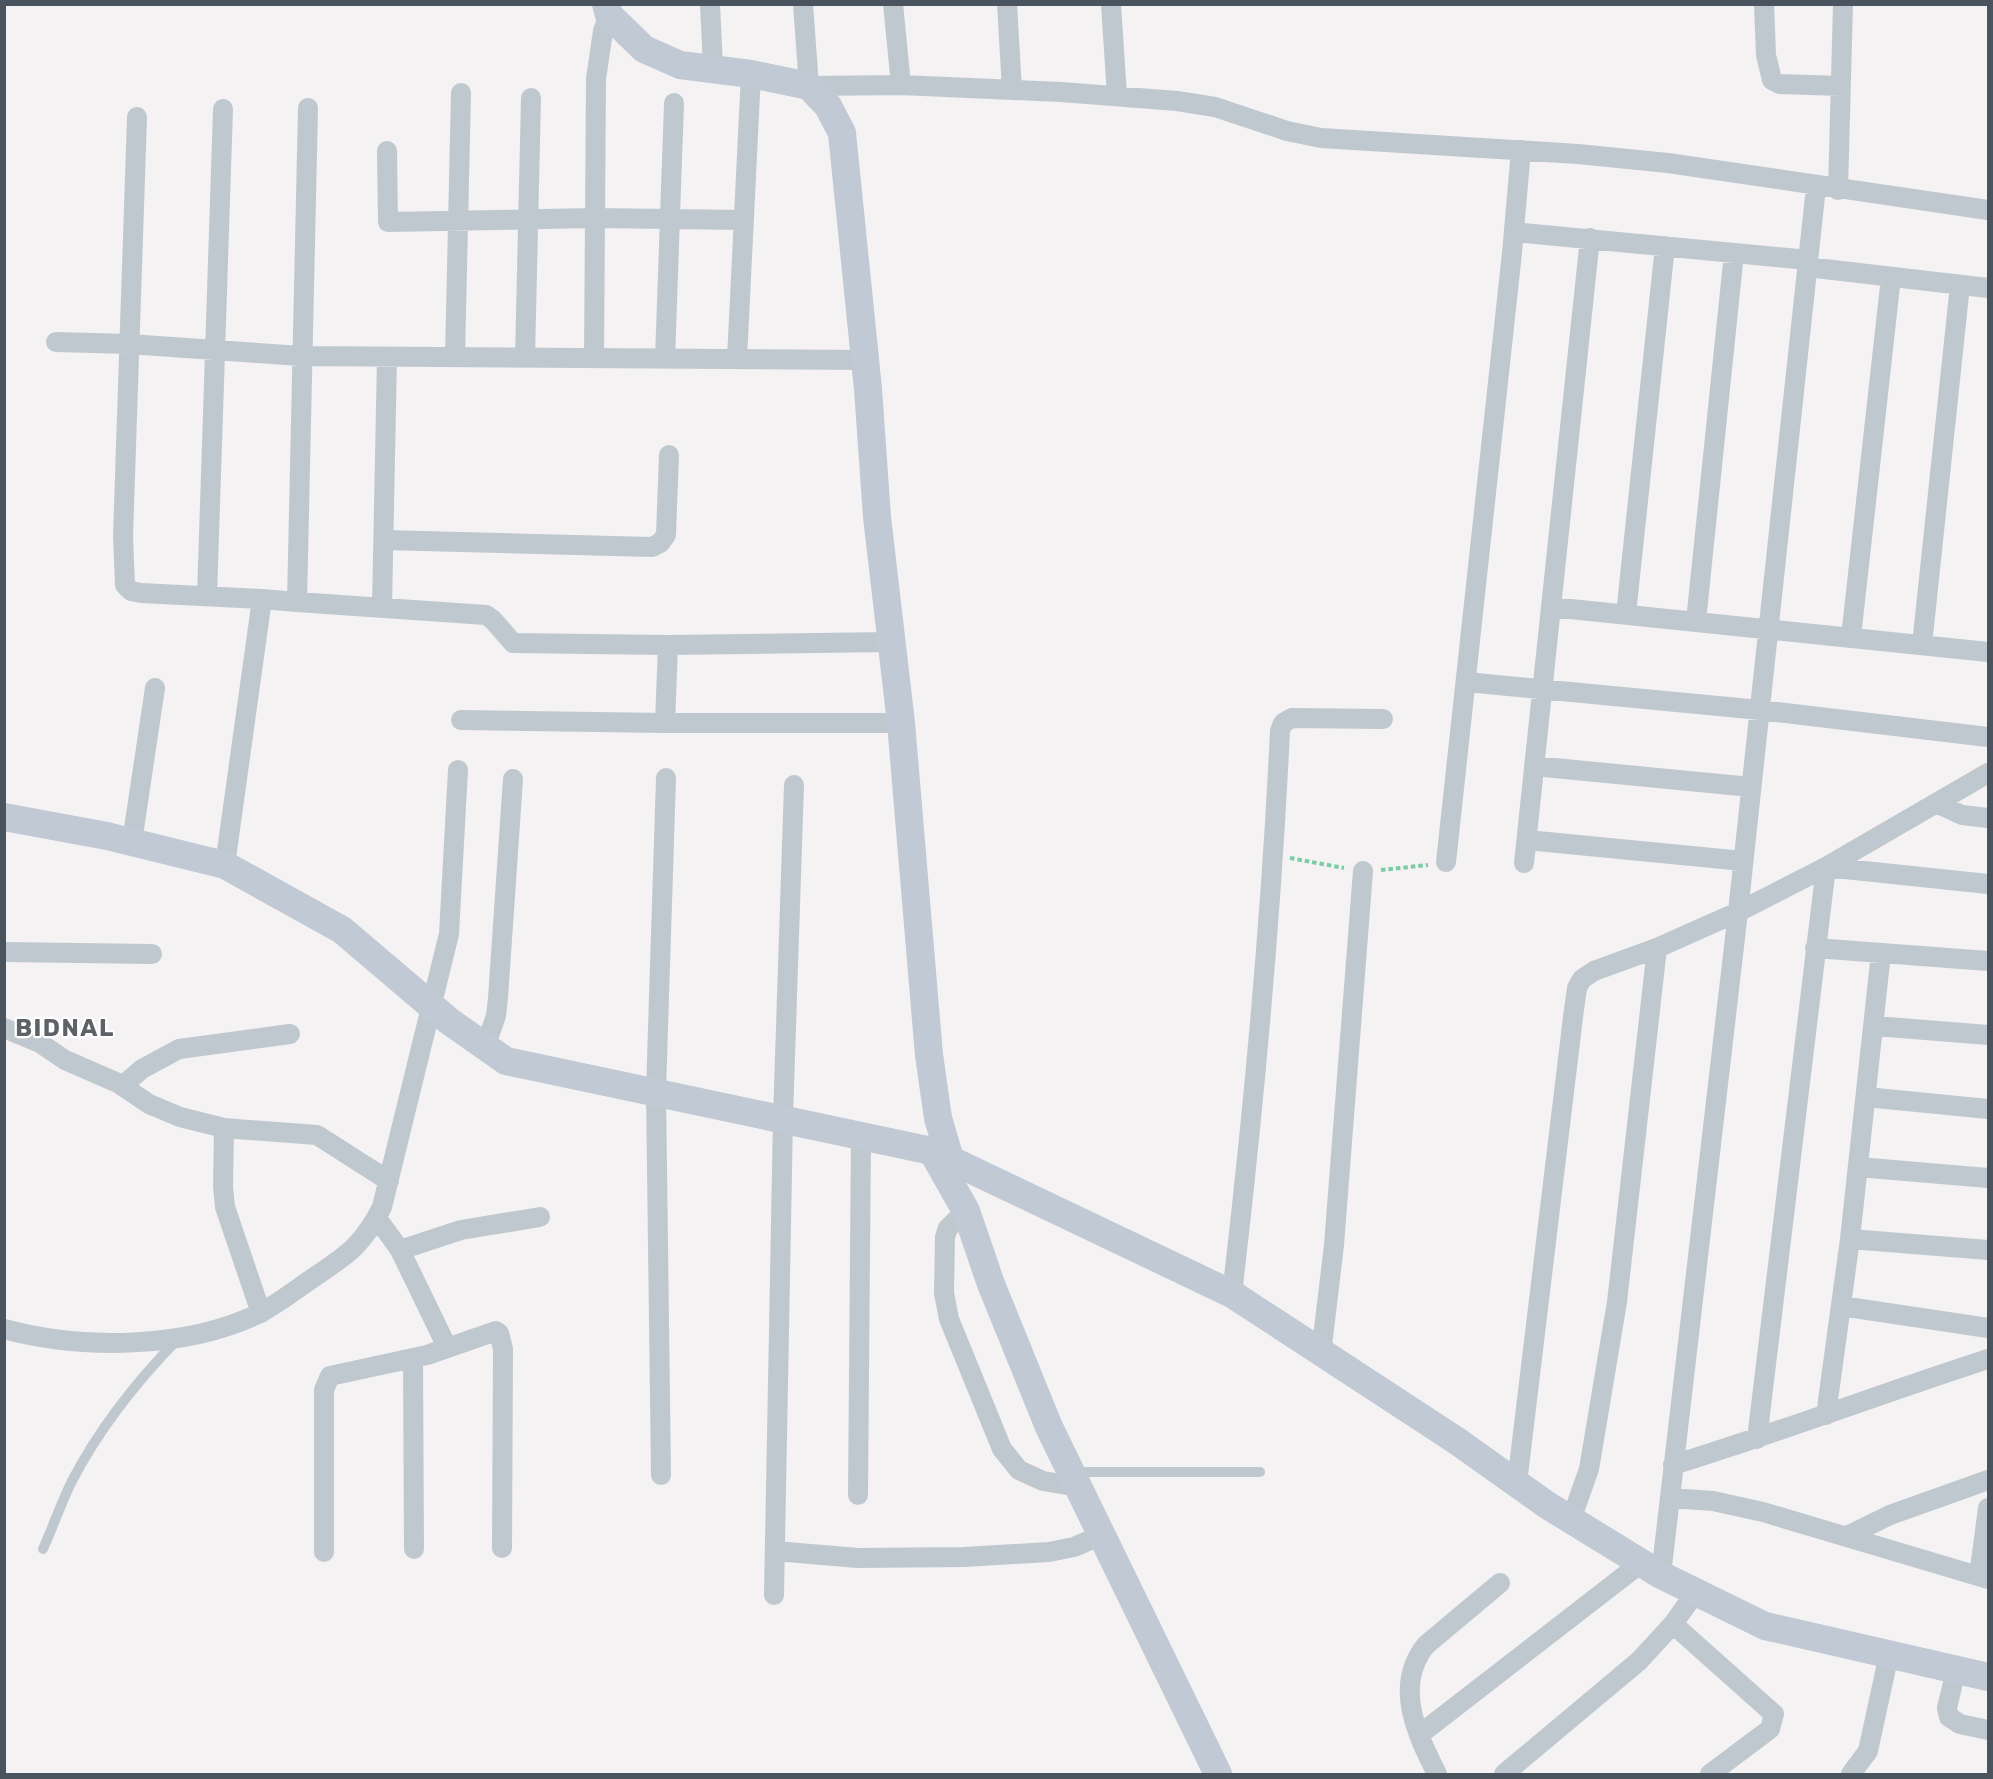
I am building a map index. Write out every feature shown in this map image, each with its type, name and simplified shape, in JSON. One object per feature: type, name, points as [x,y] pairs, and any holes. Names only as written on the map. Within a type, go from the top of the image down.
[{"type":"main road","points":[[608,10],[644,49],[680,65],[751,74],[808,86],[828,106],[842,133],[890,642],[901,723],[929,1054],[941,1155],[966,1211],[991,1284],[1049,1427],[1218,1774]]},
{"type":"main road","points":[[4,817],[132,842],[225,865],[342,930],[431,1006],[506,1061],[783,1118],[941,1155],[1232,1294],[1457,1441],[1571,1520],[1651,1569],[1696,1592],[1765,1626],[1989,1677]]},
{"type":"street","points":[[710,4],[713,68]]},
{"type":"street","points":[[803,4],[808,86],[901,85],[1117,96],[1215,107],[1287,130],[1321,138],[1521,150],[1668,163],[1838,190],[1989,210]]},
{"type":"street","points":[[893,4],[901,85]]},
{"type":"street","points":[[1007,4],[1011,90]]},
{"type":"street","points":[[1111,4],[1117,96]]},
{"type":"street","points":[[1764,4],[1766,55],[1772,80],[1780,84],[1841,86]]},
{"type":"street","points":[[1838,190],[1843,4]]},
{"type":"street","points":[[594,358],[596,80],[608,10]]},
{"type":"street","points":[[737,359],[751,74]]},
{"type":"street","points":[[455,357],[461,93]]},
{"type":"street","points":[[525,358],[531,98]]},
{"type":"street","points":[[665,359],[674,103]]},
{"type":"street","points":[[297,602],[308,108]]},
{"type":"street","points":[[207,596],[224,109]]},
{"type":"street","points":[[137,117],[123,536],[125,585],[131,591],[486,615],[494,620],[508,640],[513,643],[668,645],[890,642]]},
{"type":"street","points":[[387,150],[388,222],[594,218],[744,220]]},
{"type":"street","points":[[1446,862],[1521,150]]},
{"type":"street","points":[[1419,1735],[1651,1569],[1670,1498],[1738,912],[1816,186]]},
{"type":"street","points":[[1514,232],[1734,253],[1891,277],[1989,288]]},
{"type":"street","points":[[1524,863],[1590,238]]},
{"type":"street","points":[[1626,614],[1665,246]]},
{"type":"street","points":[[1696,621],[1734,253]]},
{"type":"street","points":[[1851,637],[1891,277]]},
{"type":"street","points":[[1922,645],[1960,285]]},
{"type":"street","points":[[56,342],[129,344],[216,352],[301,356],[865,360]]},
{"type":"street","points":[[382,607],[387,357]]},
{"type":"street","points":[[384,540],[652,547],[660,543],[666,535],[669,454]]},
{"type":"street","points":[[225,865],[262,599]]},
{"type":"street","points":[[1551,607],[1769,627],[1989,651]]},
{"type":"street","points":[[665,723],[668,645]]},
{"type":"street","points":[[1466,682],[1760,710],[1989,737]]},
{"type":"street","points":[[132,842],[155,688]]},
{"type":"street","points":[[1232,1294],[1252,1120],[1274,855],[1280,731],[1283,723],[1292,718],[1383,719]]},
{"type":"street","points":[[461,720],[901,723]]},
{"type":"street","points":[[1534,766],[1751,788]]},
{"type":"street","points":[[4,1329],[33,1337],[95,1345],[180,1337],[226,1326],[261,1313],[353,1251],[376,1218],[389,1180],[431,1006],[451,914],[458,770]]},
{"type":"street","points":[[1517,1483],[1577,988],[1582,979],[1594,971],[1657,948],[1738,912],[1826,867],[1989,773]]},
{"type":"street","points":[[661,1475],[656,1091],[666,778]]},
{"type":"street","points":[[485,1047],[496,1016],[498,998],[513,779]]},
{"type":"street","points":[[774,1595],[783,1118],[794,785]]},
{"type":"street","points":[[1936,803],[1962,815],[1989,818]]},
{"type":"street","points":[[1527,840],[1743,861]]},
{"type":"street","points":[[1826,867],[1989,884]]},
{"type":"street","points":[[1757,1439],[1826,867]]},
{"type":"street","points":[[1321,1354],[1334,1245],[1363,871]]},
{"type":"street","points":[[1571,1520],[1589,1468],[1617,1302],[1657,948]]},
{"type":"street","points":[[1815,948],[1989,961]]},
{"type":"street","points":[[4,952],[152,954]]},
{"type":"street","points":[[1826,1414],[1850,1239],[1875,1026],[1881,953]]},
{"type":"street","points":[[1875,1026],[1989,1035]]},
{"type":"street","points":[[4,1028],[25,1035],[65,1060],[122,1086],[148,1104],[180,1117],[224,1128],[317,1135],[389,1180]]},
{"type":"street","points":[[122,1086],[142,1069],[179,1049],[291,1034]]},
{"type":"street","points":[[1866,1097],[1989,1109]]},
{"type":"street","points":[[224,1128],[222,1187],[225,1207],[261,1313]]},
{"type":"street","points":[[858,1495],[861,1135]]},
{"type":"street","points":[[1858,1167],[1989,1178]]},
{"type":"street","points":[[966,1211],[948,1228],[945,1237],[944,1293],[949,1319],[1002,1449],[1019,1470],[1043,1481],[1075,1479]]},
{"type":"street","points":[[400,1250],[461,1230],[540,1217]]},
{"type":"street","points":[[376,1218],[400,1250],[447,1347]]},
{"type":"street","points":[[1850,1239],[1989,1250]]},
{"type":"street","points":[[1841,1306],[1989,1328]]},
{"type":"street","points":[[324,1552],[326,1382],[330,1376],[413,1358],[491,1331],[500,1333],[502,1341],[502,1548]]},
{"type":"street","points":[[413,1358],[414,1549]]},
{"type":"street","points":[[1673,1465],[1757,1439],[1989,1359]]},
{"type":"street","points":[[1846,1536],[1890,1515],[1989,1480]]},
{"type":"street","points":[[1670,1498],[1746,1508],[1984,1577],[1989,1508]]},
{"type":"street","points":[[775,1551],[858,1558],[975,1556],[1049,1552],[1074,1547],[1102,1535]]},
{"type":"street","points":[[1437,1774],[1419,1735],[1409,1700],[1410,1681],[1417,1657],[1426,1645],[1500,1583]]},
{"type":"street","points":[[1504,1774],[1639,1661],[1672,1624],[1696,1592]]},
{"type":"street","points":[[1672,1624],[1774,1714],[1770,1729],[1710,1774]]},
{"type":"street","points":[[1856,1774],[1868,1751],[1889,1654]]},
{"type":"street","points":[[1956,1670],[1947,1708],[1949,1717],[1960,1724],[1989,1730]]},
{"type":"lane","points":[[43,1549],[72,1481],[98,1437],[143,1377],[180,1337]]},
{"type":"lane","points":[[1075,1479],[1260,1472]]},
{"type":"district","name":"BIDNAL","points":[[65,1028]]}]
